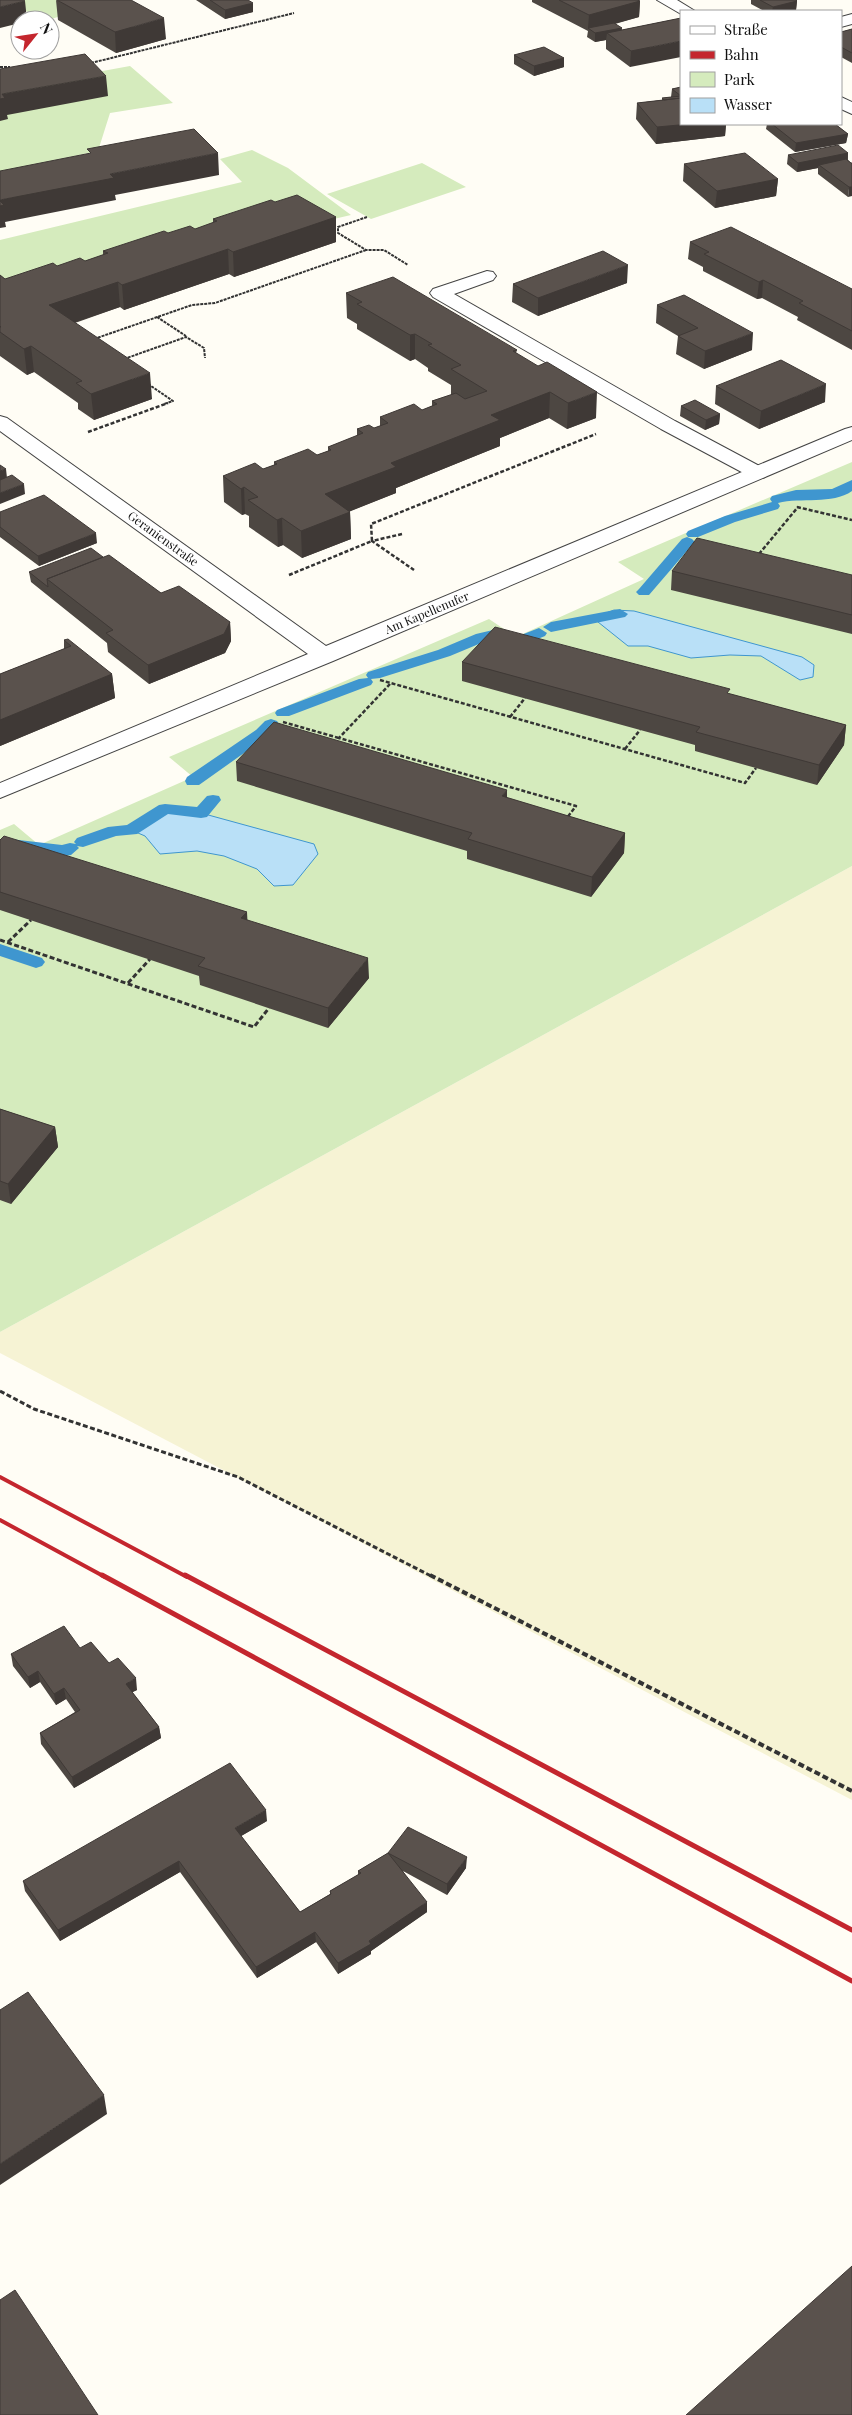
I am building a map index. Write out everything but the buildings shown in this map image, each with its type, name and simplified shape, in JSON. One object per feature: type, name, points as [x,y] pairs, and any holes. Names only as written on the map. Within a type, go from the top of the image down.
[{"type":"street","points":[[665,0],[685,10]]},
{"type":"street","points":[[439,293],[487,276]]},
{"type":"street","points":[[439,293],[647,413],[758,473]]},
{"type":"street","name":"Geranienstraße","points":[[0,422],[240,595],[320,658]]},
{"type":"street","name":"Am Kapellenufer","points":[[0,791],[852,433]]},
{"type":"path","points":[[92,63],[294,13]]},
{"type":"path","points":[[0,67],[18,67]]},
{"type":"path","points":[[366,250],[338,233],[338,227],[368,217]]},
{"type":"path","points":[[86,342],[192,305],[214,303],[366,250],[384,250],[410,266],[402,295],[412,302],[439,293]]},
{"type":"path","points":[[157,317],[204,348],[205,358]]},
{"type":"path","points":[[116,361],[186,337]]},
{"type":"path","points":[[39,450],[174,401],[141,378]]},
{"type":"path","points":[[421,575],[372,541],[370,524],[647,413]]},
{"type":"path","points":[[767,556],[758,554],[798,507]]},
{"type":"path","points":[[240,595],[372,541],[402,534]]},
{"type":"path","points":[[320,658],[390,684],[745,783],[756,768]]},
{"type":"path","points":[[334,744],[390,684]]},
{"type":"path","points":[[510,717],[525,698]]},
{"type":"path","points":[[626,749],[640,730]]},
{"type":"path","points":[[339,738],[576,806],[560,826]]},
{"type":"path","points":[[451,778],[456,772]]},
{"type":"path","points":[[8,942],[31,920]]},
{"type":"path","points":[[0,940],[254,1027],[269,1008]]},
{"type":"path","points":[[128,983],[150,960]]},
{"type":"path","points":[[0,1392],[34,1409],[238,1476],[852,1791]]},
{"type":"shaded area","points":[[852,866],[852,1800],[0,1353],[0,1332]]},
{"type":"green space","points":[[8,0],[94,0],[100,4],[60,16],[60,10],[24,10]]},
{"type":"green space","points":[[130,66],[173,103],[110,113],[98,151],[0,172],[0,87],[15,87]]},
{"type":"green space","points":[[252,150],[288,168],[351,215],[0,296],[0,240],[242,182],[220,159]]},
{"type":"green space","points":[[422,163],[466,187],[371,219],[327,194]]},
{"type":"green space","points":[[852,462],[852,866],[0,1332],[0,830],[14,824],[39,845],[193,777],[169,757],[489,619],[516,637],[644,579],[618,562]]},
{"type":"water","points":[[614,610],[634,611],[802,657],[814,665],[813,677],[800,680],[761,656],[730,655],[691,658],[648,646],[628,646],[593,618]]},
{"type":"water","points":[[160,807],[201,813],[314,844],[318,854],[293,885],[274,886],[257,869],[224,856],[197,851],[160,854],[145,836],[131,830]]},
{"type":"waterway","points":[[777,499],[796,495],[825,495],[844,490],[852,484]]},
{"type":"waterway","points":[[693,534],[730,519],[773,506]]},
{"type":"waterway","points":[[644,592],[687,542]]},
{"type":"waterway","points":[[551,627],[620,614]]},
{"type":"waterway","points":[[374,675],[444,653],[482,637],[493,635],[523,640],[539,633]]},
{"type":"waterway","points":[[283,713],[365,682]]},
{"type":"waterway","points":[[193,781],[262,733],[271,724]]},
{"type":"waterway","points":[[83,842],[114,831],[131,830],[165,809],[201,813],[213,800]]},
{"type":"waterway","points":[[0,848],[10,844],[65,851],[70,848]]},
{"type":"waterway","points":[[0,950],[36,962]]},
{"type":"railway","points":[[0,1477],[187,1577]]},
{"type":"railway","points":[[0,1520],[105,1577]]},
{"type":"railway","points":[[102,1575],[852,1981]]},
{"type":"railway","points":[[185,1575],[852,1930]]}]
